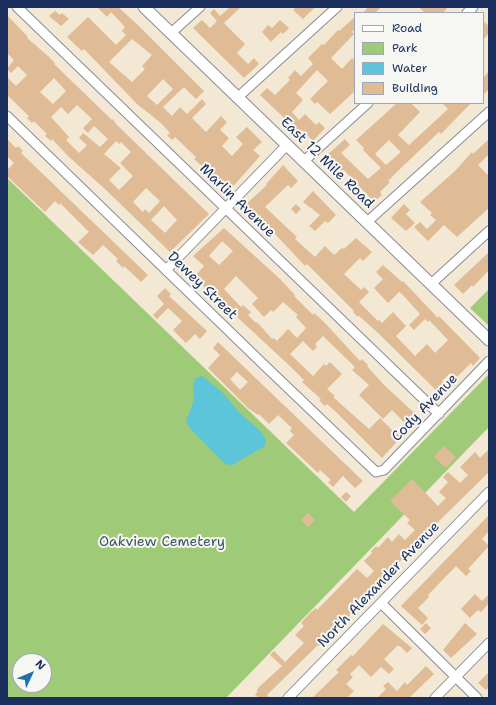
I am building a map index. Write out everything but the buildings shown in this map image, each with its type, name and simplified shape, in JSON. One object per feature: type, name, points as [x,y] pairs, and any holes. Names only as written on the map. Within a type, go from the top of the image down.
[{"type":"main road","name":"East 12 Mile Road","points":[[144,7],[489,340]]},
{"type":"street","name":"Marlin Avenue","points":[[17,7],[439,414]]},
{"type":"street","points":[[171,33],[200,7]]},
{"type":"street","points":[[237,98],[337,7]]},
{"type":"street","points":[[304,161],[367,104]]},
{"type":"street","points":[[367,222],[489,112]]},
{"type":"street","name":"Dewey Street","points":[[7,116],[368,465],[379,472]]},
{"type":"street","points":[[166,270],[287,145]]},
{"type":"street","points":[[431,284],[489,231]]},
{"type":"street","name":"Cody Avenue","points":[[379,472],[384,470],[489,361]]},
{"type":"street","name":"North Alexander Avenue","points":[[288,698],[489,492]]},
{"type":"street","points":[[381,604],[477,698]]},
{"type":"street","points":[[435,698],[489,643]]},
{"type":"green space","name":"Oakview Cemetery","points":[[7,178],[354,512],[489,374],[489,427],[226,698],[7,698]]},
{"type":"green space","points":[[489,289],[489,326],[470,308]]},
{"type":"water","points":[[202,376],[222,392],[240,413],[260,431],[266,439],[265,446],[232,465],[225,464],[189,427],[186,421],[194,400],[193,384],[196,378]]}]
